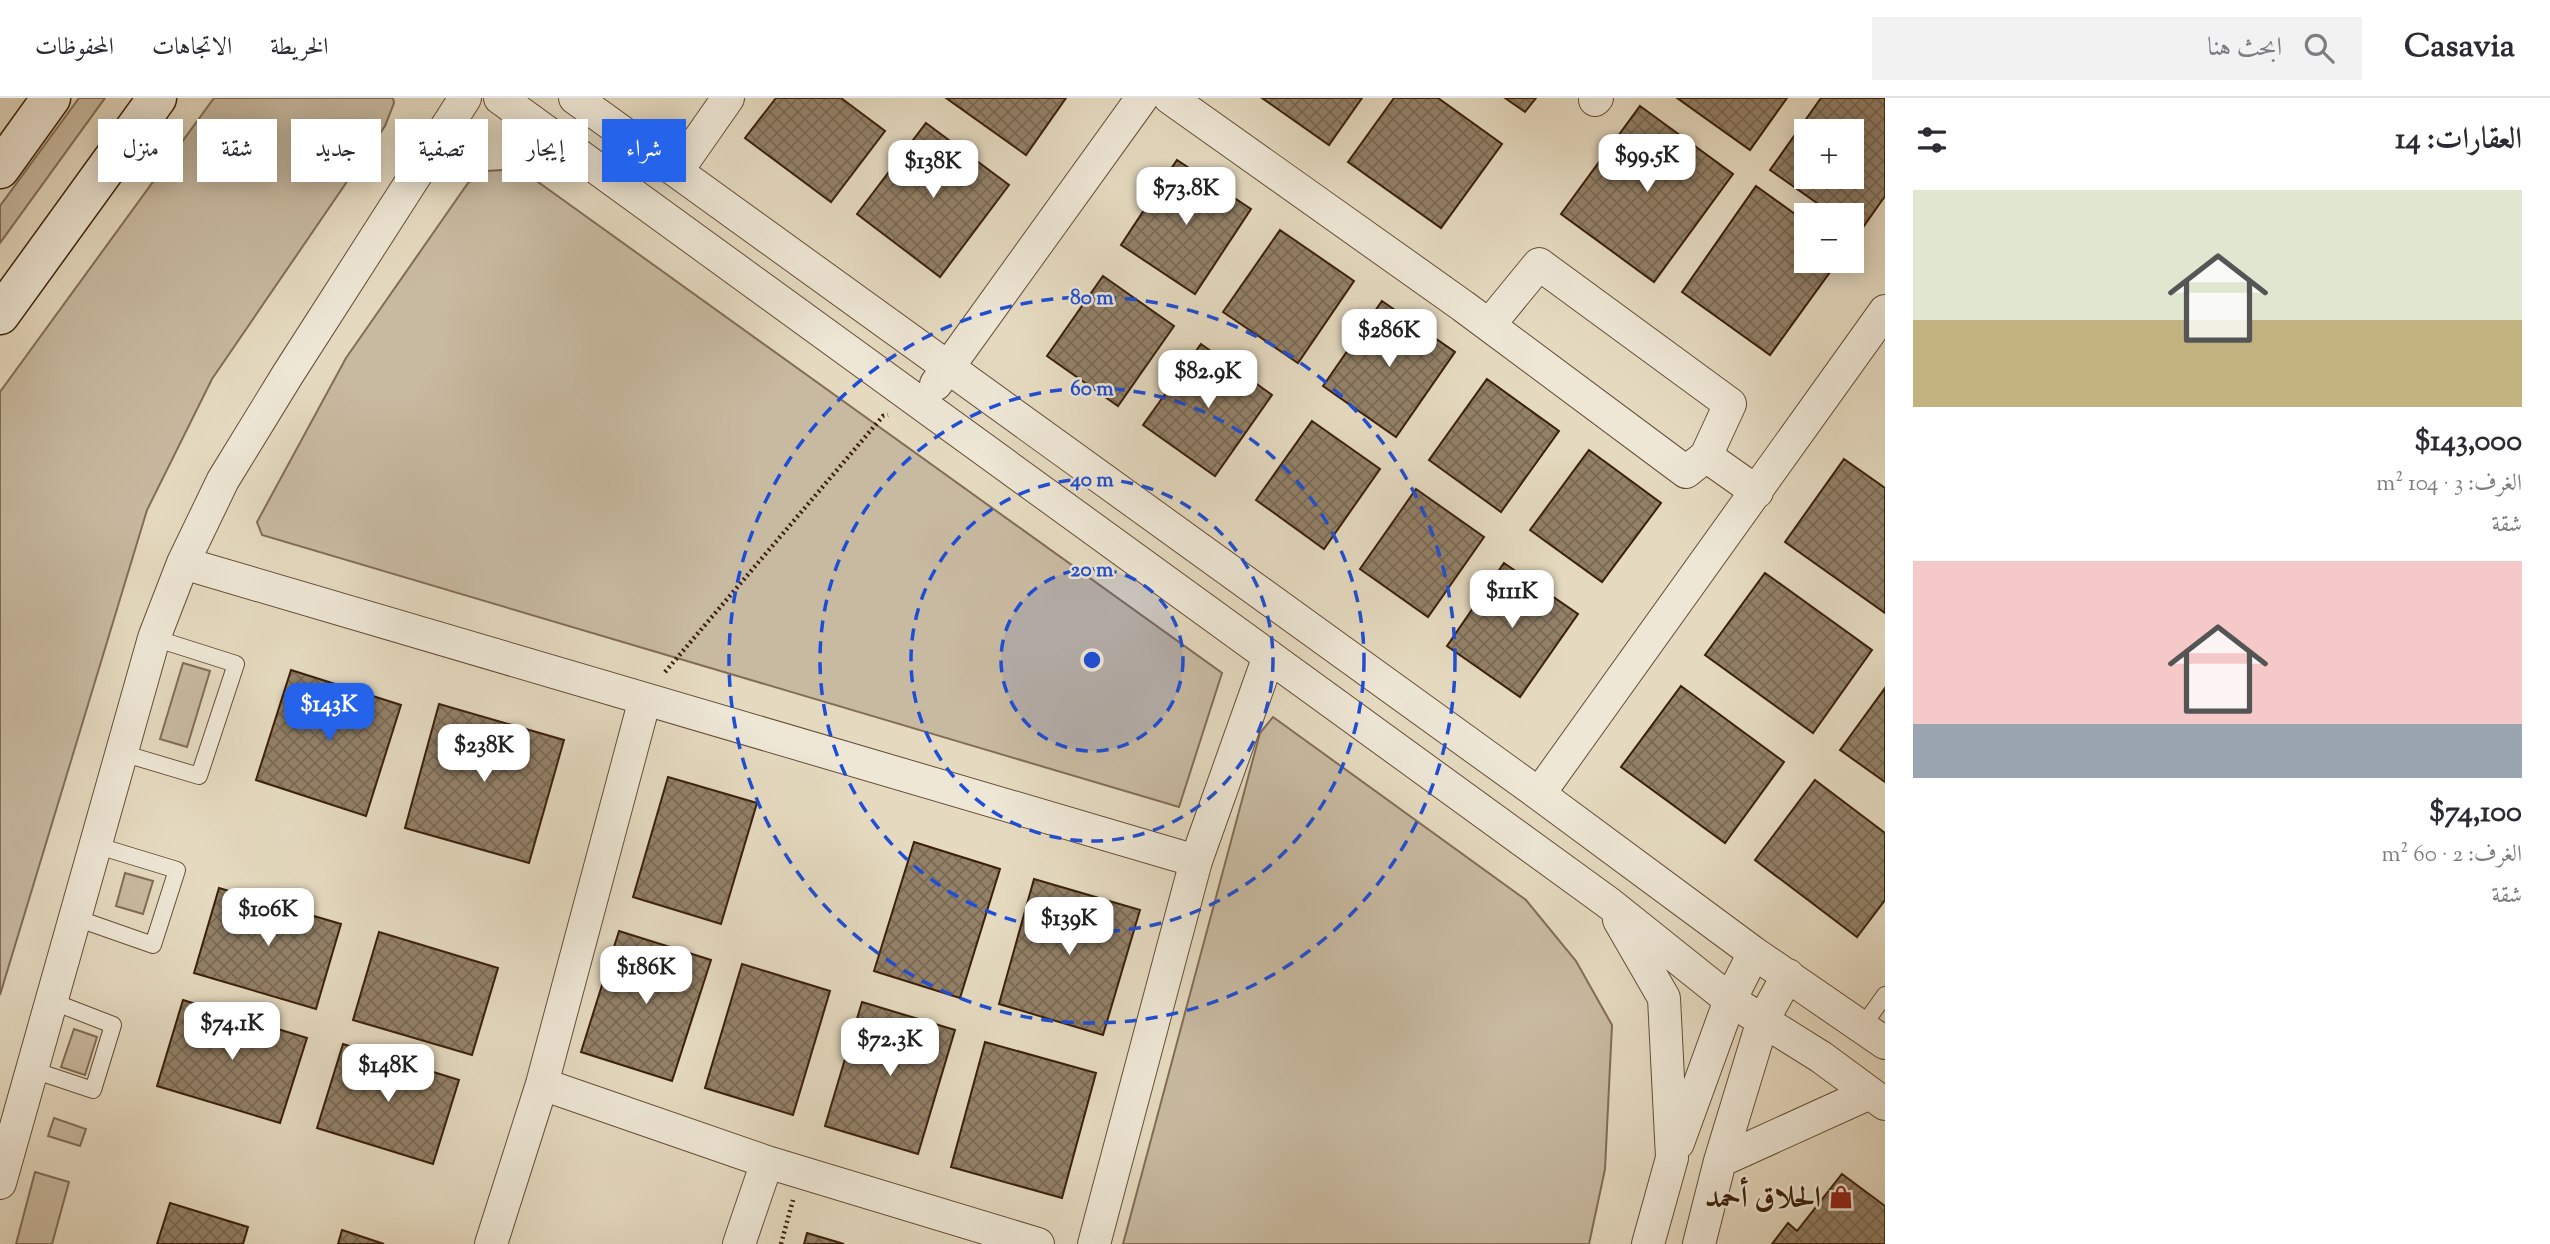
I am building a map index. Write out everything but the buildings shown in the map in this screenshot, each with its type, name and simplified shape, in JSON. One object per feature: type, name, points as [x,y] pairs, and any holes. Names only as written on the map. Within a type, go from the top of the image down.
[{"type":"main road","points":[[4,156],[51,98]]},
{"type":"main road","points":[[0,315],[157,98]]},
{"type":"street","points":[[0,1183],[154,638],[183,563],[223,480],[465,98]]},
{"type":"street","points":[[500,98],[1610,904],[1730,1000],[1821,1057],[1877,1098]]},
{"type":"street","points":[[575,98],[604,119]]},
{"type":"street","points":[[686,158],[729,98]]},
{"type":"street","points":[[922,404],[1142,98]]},
{"type":"street","points":[[1170,98],[1489,325],[1686,472],[1706,456],[1730,404],[1539,264],[1489,325]]},
{"type":"street","points":[[686,178],[1539,794],[1754,953],[1873,1035]]},
{"type":"street","points":[[1539,794],[1885,311]]},
{"type":"street","points":[[1706,456],[1757,492]]},
{"type":"street","points":[[183,563],[1196,861]]},
{"type":"street","points":[[1094,1244],[1196,861],[1269,656]]},
{"type":"street","points":[[491,1244],[542,1084],[645,699]]},
{"type":"street","points":[[1610,904],[1664,998],[1672,1158]]},
{"type":"street","points":[[1648,1244],[1672,1158],[1730,1000],[1754,953]]},
{"type":"street","points":[[1699,1244],[1720,1161],[1763,1020],[1788,975]]},
{"type":"street","points":[[542,1084],[767,1162],[1038,1244]]},
{"type":"street","points":[[1720,1161],[1877,1098]]},
{"type":"street","points":[[739,1244],[767,1162]]},
{"type":"lane","points":[[122,753],[199,776],[236,664],[154,638]]},
{"type":"lane","points":[[76,918],[153,945],[177,870],[95,845]]},
{"type":"lane","points":[[1873,1035],[1885,995]]},
{"type":"lane","points":[[33,1070],[93,1090],[113,1025],[51,1001]]},
{"type":"path","points":[[645,699],[675,658],[883,416],[922,404]]},
{"type":"path","points":[[781,1244],[800,1172]]},
{"type":"shaded area","points":[[79,98],[105,98],[0,243],[0,206]]},
{"type":"shaded area","points":[[214,98],[393,98],[394,103],[381,132],[381,119],[291,119],[291,182],[347,182],[212,379],[147,510],[0,995],[0,392],[153,182],[183,182],[183,141],[197,121],[197,182],[277,182],[277,119],[199,119]]},
{"type":"shaded area","points":[[502,170],[502,182],[538,182],[1222,673],[1179,807],[262,535],[257,522],[346,358],[468,183],[488,182],[488,171]]},
{"type":"shaded area","points":[[183,663],[210,671],[187,747],[160,739]]},
{"type":"shaded area","points":[[1273,717],[1526,900],[1576,961],[1612,1025],[1605,1169],[1589,1244],[1123,1244],[1260,733]]},
{"type":"shaded area","points":[[125,873],[153,881],[143,914],[116,906]]},
{"type":"shaded area","points":[[74,1029],[97,1037],[85,1075],[61,1067]]},
{"type":"shaded area","points":[[54,1118],[86,1129],[80,1146],[48,1136]]},
{"type":"shaded area","points":[[35,1172],[69,1182],[52,1244],[16,1244]]},
{"type":"place","name":"الحلاق أحمد","points":[[1841,1197]]}]
